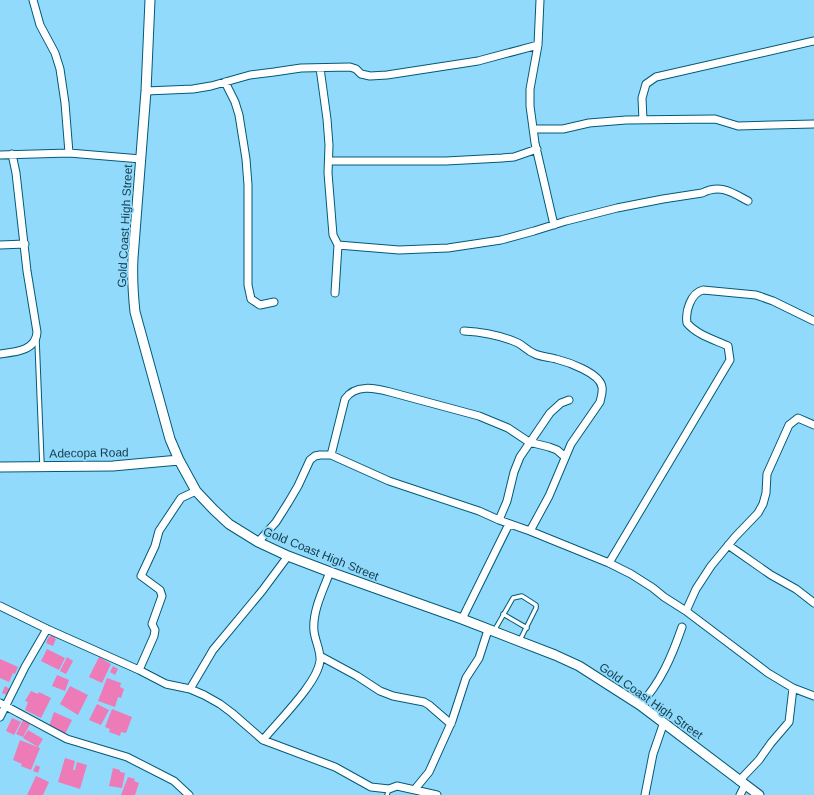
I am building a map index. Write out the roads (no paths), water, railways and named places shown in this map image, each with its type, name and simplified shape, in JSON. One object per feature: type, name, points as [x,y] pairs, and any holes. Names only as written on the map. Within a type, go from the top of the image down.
[{"type":"street","points":[[33,0],[40,25],[55,53],[60,69],[65,103],[69,153]]},
{"type":"street","name":"Gold Coast High Street","points":[[150,0],[146,91],[133,258],[133,296],[170,439],[179,460],[196,491],[229,524],[258,542],[288,556],[462,619],[555,655],[579,666],[664,722],[759,795]]},
{"type":"street","points":[[540,0],[538,45],[530,95],[533,129],[554,225]]},
{"type":"street","points":[[643,120],[642,98],[646,84],[656,77],[814,41]]},
{"type":"street","points":[[146,91],[193,89],[211,86],[250,75],[301,68],[350,67],[356,69],[361,74],[370,76],[387,75],[478,61],[538,45]]},
{"type":"street","points":[[320,68],[327,119],[333,235],[338,245],[335,293]]},
{"type":"street","points":[[225,82],[236,102],[246,159],[248,185],[248,285],[251,299],[260,305],[274,302]]},
{"type":"street","points":[[533,129],[564,128],[597,122],[626,120],[715,119],[738,126],[814,124]]},
{"type":"street","points":[[329,161],[446,161],[502,158],[514,157],[537,149]]},
{"type":"street","points":[[0,155],[69,153],[140,159]]},
{"type":"street","points":[[0,354],[23,350],[29,347],[37,338],[27,271],[16,173],[12,154]]},
{"type":"street","points":[[338,245],[399,250],[448,248],[502,240],[566,220],[624,207],[702,194],[710,190],[723,188],[748,201]]},
{"type":"street","points":[[0,245],[25,244]]},
{"type":"street","points":[[609,563],[730,360],[728,346],[700,333],[690,327],[687,323],[688,312],[692,299],[696,293],[703,290],[756,295],[773,301],[814,321]]},
{"type":"street","points":[[464,331],[483,332],[498,335],[520,344],[531,353],[538,356],[555,358],[575,366],[589,372],[599,380],[602,388],[600,402],[571,444],[558,477],[530,531]]},
{"type":"street","points":[[331,455],[345,399],[348,394],[356,390],[376,388],[471,413],[508,428],[529,442],[557,450],[565,457]]},
{"type":"street","points":[[499,520],[507,501],[518,462],[529,442],[550,413],[562,403],[569,400]]},
{"type":"street","points":[[686,611],[696,589],[711,566],[728,545],[758,513],[763,504],[766,493],[767,474],[790,425],[798,418],[814,425]]},
{"type":"street","points":[[258,542],[276,522],[284,510],[298,486],[310,460],[315,456],[331,455],[388,481],[479,511],[609,563],[637,578],[686,611],[756,664],[793,688],[814,696]]},
{"type":"street","name":"Adecopa Road","points":[[0,467],[113,466],[179,460]]},
{"type":"street","points":[[139,670],[154,636],[155,630],[152,624],[162,596],[160,590],[142,576],[155,546],[159,532],[181,498],[196,491]]},
{"type":"street","points":[[462,619],[509,524]]},
{"type":"street","points":[[728,545],[771,575],[796,589],[814,603]]},
{"type":"street","points":[[190,689],[213,650],[288,556]]},
{"type":"street","points":[[263,740],[313,678],[317,670],[320,653],[315,640],[314,629],[319,601],[330,572]]},
{"type":"street","points":[[0,606],[166,684],[190,689],[220,704],[263,740],[335,767],[371,787],[388,792],[397,786],[437,795]]},
{"type":"street","points":[[640,705],[660,680],[672,655],[682,627]]},
{"type":"street","points":[[0,717],[3,705],[47,629]]},
{"type":"street","points":[[415,789],[429,772],[451,724],[466,678],[479,658],[491,631]]},
{"type":"street","points":[[320,656],[380,691],[393,696],[424,702],[451,724]]},
{"type":"street","points":[[740,795],[742,783],[771,743],[789,722],[793,688]]},
{"type":"street","points":[[3,705],[67,739],[127,757],[174,781],[189,795]]},
{"type":"street","points":[[645,795],[653,754],[664,722]]},
{"type":"lane","points":[[37,338],[42,466]]},
{"type":"lane","points":[[491,631],[513,598],[522,596],[536,605],[536,608],[520,641]]},
{"type":"lane","points":[[503,614],[526,628]]}]
